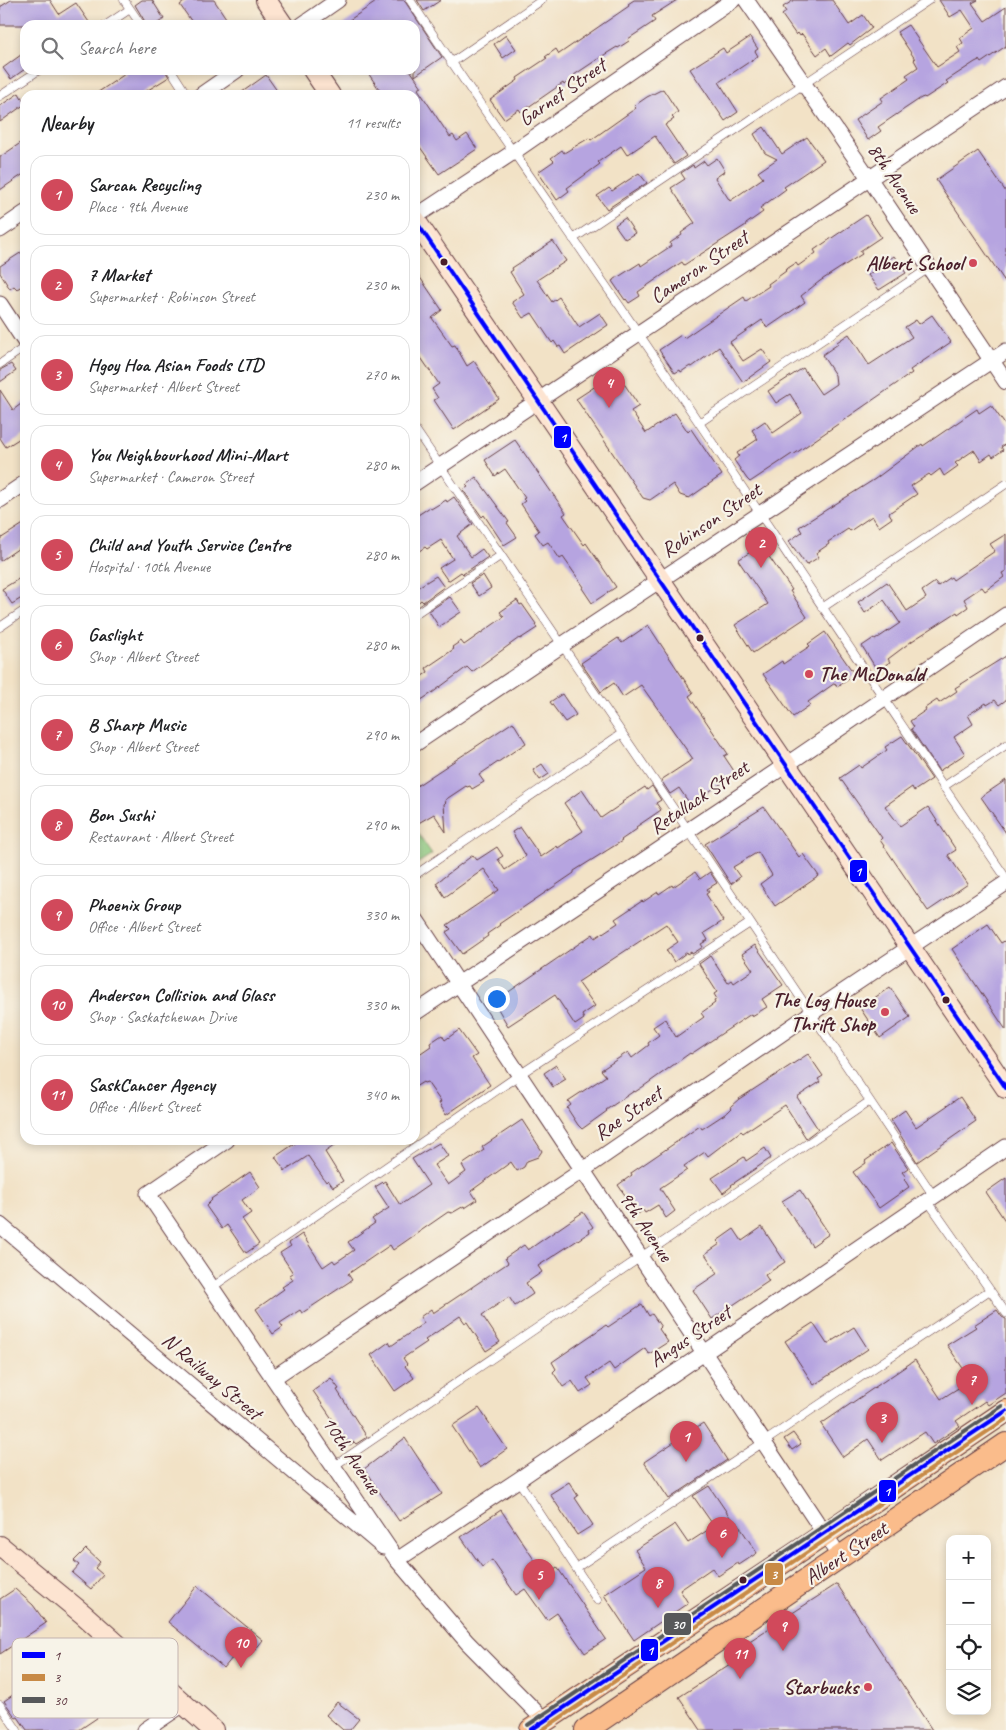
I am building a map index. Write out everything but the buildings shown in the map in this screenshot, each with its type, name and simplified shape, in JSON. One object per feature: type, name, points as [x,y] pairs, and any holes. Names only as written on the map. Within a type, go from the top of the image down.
[{"type":"main road","points":[[266,0],[280,20]]},
{"type":"main road","points":[[317,75],[327,90]]},
{"type":"main road","points":[[420,225],[1006,1088]]},
{"type":"main road","name":"Albert Street","points":[[538,1725],[1006,1411]]},
{"type":"main road","name":"Albert Street","points":[[586,1730],[1006,1444]]},
{"type":"main road","points":[[3,1554],[83,1614],[111,1638]]},
{"type":"main road","points":[[178,1697],[213,1730]]},
{"type":"street","points":[[309,20],[338,0]]},
{"type":"street","name":"Garnet Street","points":[[420,215],[733,0]]},
{"type":"street","name":"8th Avenue","points":[[746,0],[869,178],[1006,382]]},
{"type":"street","points":[[208,90],[230,75]]},
{"type":"street","name":"Cameron Street","points":[[420,480],[1006,87]]},
{"type":"street","points":[[0,230],[20,216]]},
{"type":"street","points":[[0,304],[20,334]]},
{"type":"street","name":"Robinson Street","points":[[420,741],[759,513],[1006,351]]},
{"type":"street","points":[[0,500],[20,486]]},
{"type":"street","name":"Retallack Street","points":[[420,1010],[786,765],[1006,615]]},
{"type":"street","name":"Rae Street","points":[[273,1378],[1006,883]]},
{"type":"street","name":"9th Avenue","points":[[420,926],[840,1557]]},
{"type":"street","name":"10th Avenue","points":[[220,1145],[148,1194],[397,1560],[538,1725]]},
{"type":"street","name":"Angus Street","points":[[397,1560],[518,1480],[930,1197],[1006,1147]]},
{"type":"street","name":"N Railway Street","points":[[0,1225],[397,1560]]},
{"type":"street","points":[[178,1708],[185,1703]]},
{"type":"street","points":[[145,1730],[163,1718]]},
{"type":"lane","points":[[124,0],[138,20]]},
{"type":"lane","points":[[410,0],[512,153],[638,333],[1006,878]]},
{"type":"lane","points":[[451,63],[542,0]]},
{"type":"lane","points":[[573,239],[929,0]]},
{"type":"lane","points":[[114,20],[130,9]]},
{"type":"lane","points":[[0,96],[32,75]]},
{"type":"lane","points":[[174,75],[184,90]]},
{"type":"lane","points":[[699,423],[929,268]]},
{"type":"lane","points":[[0,364],[20,350]]},
{"type":"lane","points":[[420,436],[870,1101],[1006,1313]]},
{"type":"lane","points":[[822,608],[1006,484]]},
{"type":"lane","points":[[420,611],[500,556]]},
{"type":"lane","points":[[0,627],[20,613]]},
{"type":"lane","points":[[420,872],[622,734]]},
{"type":"lane","points":[[943,787],[1006,746]]},
{"type":"lane","points":[[420,1143],[519,1075],[750,923]]},
{"type":"lane","points":[[334,1466],[870,1101]]},
{"type":"lane","points":[[211,1288],[418,1145]]},
{"type":"lane","points":[[576,1568],[990,1290]]},
{"type":"lane","points":[[518,1480],[597,1600]]},
{"type":"lane","points":[[0,1705],[17,1730]]},
{"type":"green space","points":[[420,836],[432,854],[420,862]]},
{"type":"transit line","name":"1","points":[[420,227],[1006,1088]]},
{"type":"transit line","name":"30","points":[[528,1725],[1002,1406]]},
{"type":"transit line","name":"1","points":[[531,1730],[1006,1411]]},
{"type":"transit line","name":"3","points":[[542,1730],[1006,1419]]},
{"type":"place","name":"Albert School","points":[[973,263]]},
{"type":"place","name":"You Neighbourhood Mini-Mart","points":[[609,408]]},
{"type":"place","name":"7 Market","points":[[761,568]]},
{"type":"place","name":"The McDonald","points":[[809,674]]},
{"type":"place","name":"The Log House Thrift Shop","points":[[885,1012]]},
{"type":"place","name":"B Sharp Music","points":[[972,1405]]},
{"type":"place","name":"Hgoy Hoa Asian Foods LTD","points":[[882,1443]]},
{"type":"place","name":"Sarcan Recycling","points":[[686,1462]]},
{"type":"place","name":"Gaslight","points":[[722,1558]]},
{"type":"place","name":"Child and Youth Service Centre","points":[[539,1600]]},
{"type":"place","name":"Bon Sushi","points":[[658,1608]]},
{"type":"place","name":"Phoenix Group","points":[[783,1651]]},
{"type":"place","name":"Anderson Collision and Glass","points":[[241,1668]]},
{"type":"place","name":"SaskCancer Agency","points":[[740,1679]]},
{"type":"place","name":"Starbucks","points":[[868,1687]]}]
